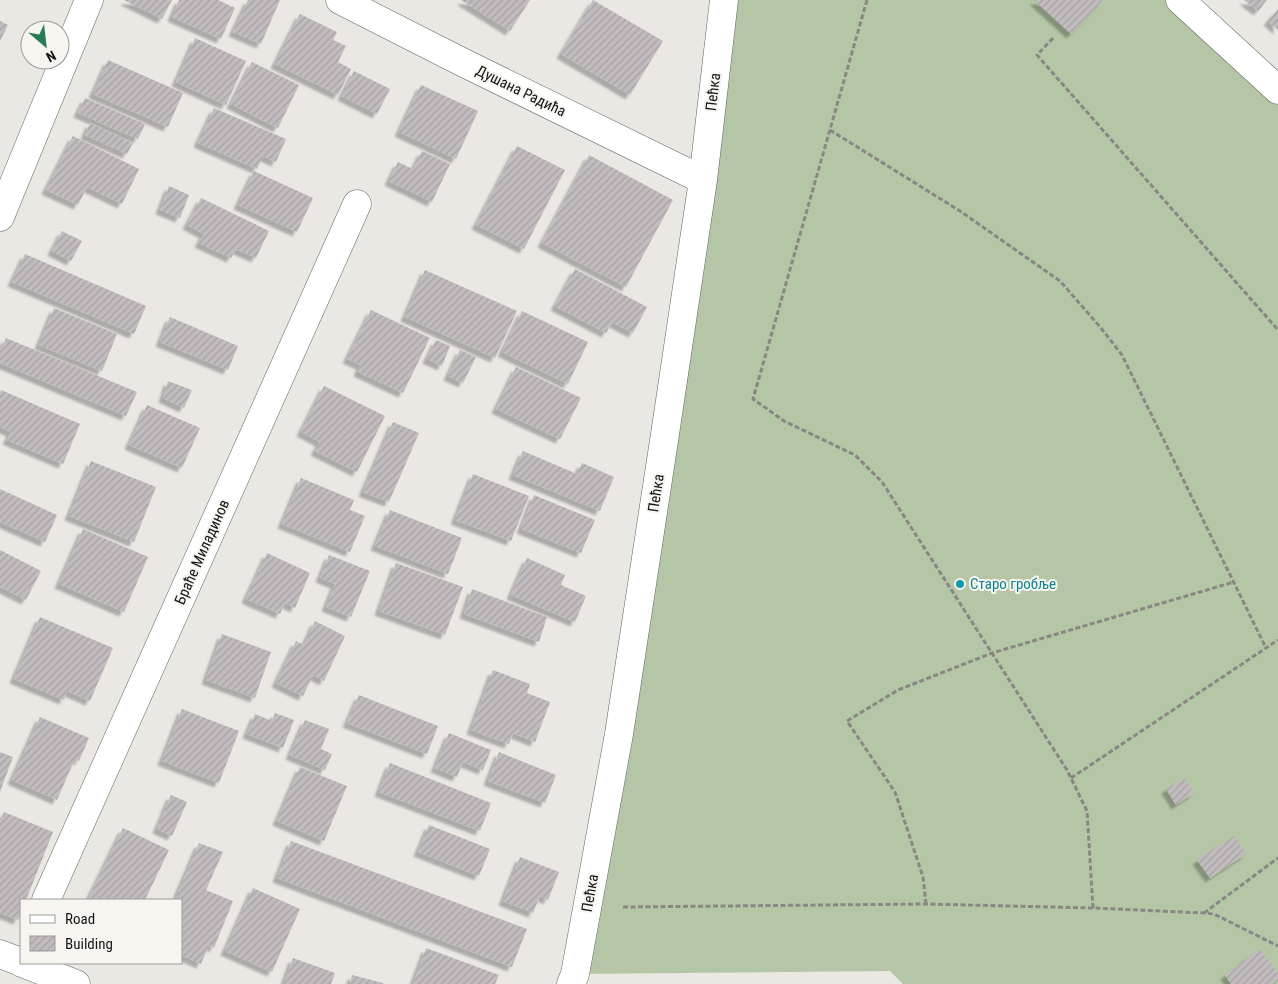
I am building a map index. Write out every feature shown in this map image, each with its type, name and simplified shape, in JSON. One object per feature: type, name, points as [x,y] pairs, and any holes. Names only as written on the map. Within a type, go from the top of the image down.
[{"type":"street","points":[[0,217],[89,0]]},
{"type":"street","name":"Душана Радића","points":[[340,0],[703,180]]},
{"type":"street","name":"Пећка","points":[[578,983],[587,907],[619,734],[703,180],[724,0]]},
{"type":"street","points":[[1180,0],[1278,90]]},
{"type":"street","name":"Браће Миладинов","points":[[46,899],[357,204]]},
{"type":"street","points":[[29,964],[76,984]]},
{"type":"path","points":[[866,0],[753,398],[784,421],[855,455],[882,482],[1071,778],[1087,811],[1093,908]]},
{"type":"path","points":[[1053,38],[1037,55],[1278,330]]},
{"type":"path","points":[[830,130],[960,210],[1060,281],[1101,328],[1122,355],[1266,648]]},
{"type":"path","points":[[926,904],[923,877],[895,792],[847,722],[898,690],[992,653],[1234,582]]},
{"type":"path","points":[[1071,778],[1278,640]]},
{"type":"path","points":[[1204,913],[1278,858]]},
{"type":"path","points":[[587,907],[926,904],[1204,913],[1214,914],[1278,946]]},
{"type":"green space","name":"Старо гробље","points":[[719,0],[1180,0],[1278,90],[1278,984],[903,984],[890,971],[575,974]]},
{"type":"building","points":[[124,0],[172,0],[162,19]]},
{"type":"building","points":[[179,0],[218,0],[235,8],[221,39],[172,17]]},
{"type":"building","points":[[248,0],[280,0],[261,44],[233,32]]},
{"type":"building","points":[[461,0],[530,0],[510,31]]},
{"type":"building","points":[[593,0],[663,41],[630,95],[561,54]]},
{"type":"building","points":[[1034,0],[1103,0],[1071,34]]},
{"type":"building","points":[[1244,0],[1267,0],[1258,11]]},
{"type":"building","points":[[1278,9],[1278,30],[1268,21]]},
{"type":"building","points":[[300,14],[337,32],[333,40],[346,46],[338,62],[351,69],[338,95],[275,64]]},
{"type":"building","points":[[0,21],[8,25],[0,41]]},
{"type":"building","points":[[195,38],[246,61],[226,105],[176,82]]},
{"type":"building","points":[[108,60],[183,93],[168,127],[93,94]]},
{"type":"building","points":[[252,62],[299,85],[278,128],[231,104]]},
{"type":"building","points":[[354,71],[390,89],[377,114],[342,96]]},
{"type":"building","points":[[421,85],[478,111],[456,159],[399,132]]},
{"type":"building","points":[[85,98],[145,124],[138,139],[78,113]]},
{"type":"building","points":[[214,108],[286,139],[276,162],[263,156],[257,169],[198,143]]},
{"type":"building","points":[[90,123],[133,143],[127,154],[85,135]]},
{"type":"building","points":[[73,136],[139,169],[122,204],[87,187],[78,205],[46,190]]},
{"type":"building","points":[[517,146],[565,170],[524,249],[476,225]]},
{"type":"building","points":[[422,151],[450,164],[432,202],[389,181],[398,162],[413,169]]},
{"type":"building","points":[[589,155],[673,200],[626,287],[542,243]]},
{"type":"building","points":[[254,171],[313,198],[297,232],[238,205]]},
{"type":"building","points":[[169,186],[189,195],[180,218],[160,210]]},
{"type":"building","points":[[201,198],[269,231],[256,258],[236,249],[231,258],[199,243],[204,234],[187,225]]},
{"type":"building","points":[[62,231],[82,241],[71,261],[52,251]]},
{"type":"building","points":[[25,254],[146,306],[134,334],[12,282]]},
{"type":"building","points":[[575,269],[647,307],[633,333],[612,322],[606,333],[555,306]]},
{"type":"building","points":[[425,270],[517,311],[495,358],[405,317]]},
{"type":"building","points":[[54,308],[117,334],[102,371],[39,345]]},
{"type":"building","points":[[371,310],[430,338],[403,393],[358,372],[361,365],[347,359]]},
{"type":"building","points":[[522,311],[588,342],[568,384],[502,352]]},
{"type":"building","points":[[170,317],[238,346],[228,370],[160,342]]},
{"type":"building","points":[[6,338],[137,392],[126,416],[0,363],[0,352]]},
{"type":"building","points":[[436,340],[450,346],[442,366],[427,359]]},
{"type":"building","points":[[460,350],[476,357],[463,383],[448,376]]},
{"type":"building","points":[[516,367],[581,398],[560,439],[496,409]]},
{"type":"building","points":[[168,381],[192,390],[184,408],[163,398]]},
{"type":"building","points":[[324,386],[385,416],[357,472],[315,451],[320,442],[301,432]]},
{"type":"building","points":[[1,390],[80,424],[63,464],[7,440],[11,432],[0,427]]},
{"type":"building","points":[[147,405],[200,428],[182,468],[129,445]]},
{"type":"building","points":[[393,422],[419,433],[389,502],[363,492]]},
{"type":"building","points":[[523,451],[577,474],[582,463],[614,477],[600,511],[513,475]]},
{"type":"building","points":[[91,461],[156,487],[134,542],[69,516]]},
{"type":"building","points":[[473,474],[529,496],[511,541],[455,520]]},
{"type":"building","points":[[301,478],[354,500],[350,510],[365,516],[350,552],[282,524]]},
{"type":"building","points":[[0,489],[57,515],[45,542],[0,522]]},
{"type":"building","points":[[534,495],[595,520],[581,553],[521,529]]},
{"type":"building","points":[[390,510],[462,538],[448,574],[375,546]]},
{"type":"building","points":[[83,529],[148,557],[124,612],[59,584]]},
{"type":"building","points":[[0,550],[41,571],[26,600],[0,587]]},
{"type":"building","points":[[267,553],[310,573],[295,608],[285,603],[280,614],[246,599]]},
{"type":"building","points":[[329,555],[370,571],[351,617],[326,607],[335,584],[320,578]]},
{"type":"building","points":[[527,558],[565,575],[561,585],[586,596],[575,622],[511,595]]},
{"type":"building","points":[[396,563],[463,587],[445,635],[379,611]]},
{"type":"building","points":[[472,589],[547,617],[539,642],[464,614]]},
{"type":"building","points":[[40,617],[113,648],[90,701],[67,691],[64,700],[14,679]]},
{"type":"building","points":[[315,621],[345,636],[324,681],[313,675],[303,696],[276,683],[296,641],[304,645]]},
{"type":"building","points":[[222,634],[271,652],[255,698],[206,680]]},
{"type":"building","points":[[493,670],[530,684],[527,693],[550,702],[535,742],[513,733],[509,744],[471,730]]},
{"type":"building","points":[[359,695],[438,726],[427,754],[347,723]]},
{"type":"building","points":[[182,709],[239,731],[219,783],[162,761]]},
{"type":"building","points":[[275,713],[294,720],[283,748],[247,734],[255,714],[272,721]]},
{"type":"building","points":[[40,717],[89,738],[79,761],[75,759],[57,800],[12,780]]},
{"type":"building","points":[[305,720],[329,729],[321,749],[332,754],[325,770],[290,755]]},
{"type":"building","points":[[449,733],[491,750],[483,770],[463,762],[457,777],[435,768]]},
{"type":"building","points":[[0,752],[13,757],[0,792]]},
{"type":"building","points":[[499,752],[556,775],[545,803],[488,781]]},
{"type":"building","points":[[390,763],[491,803],[480,831],[379,792]]},
{"type":"building","points":[[300,767],[347,786],[324,841],[277,821]]},
{"type":"building","points":[[1184,778],[1194,793],[1176,805],[1166,789]]},
{"type":"building","points":[[171,795],[187,802],[172,836],[157,829]]},
{"type":"building","points":[[4,812],[53,832],[26,899],[20,899],[20,915],[18,920],[0,913],[0,821]]},
{"type":"building","points":[[429,825],[490,849],[479,876],[418,852]]},
{"type":"building","points":[[123,828],[169,850],[145,899],[88,899]]},
{"type":"building","points":[[1234,836],[1246,854],[1210,878],[1197,860]]},
{"type":"building","points":[[291,841],[527,929],[512,967],[277,878]]},
{"type":"building","points":[[199,843],[223,852],[206,890],[233,901],[214,948],[209,945],[201,964],[182,955],[182,899],[175,899]]},
{"type":"building","points":[[520,857],[559,872],[548,900],[540,896],[533,913],[503,901]]},
{"type":"building","points":[[253,888],[300,909],[272,972],[225,951]]},
{"type":"building","points":[[426,948],[499,975],[495,984],[413,984]]},
{"type":"building","points":[[1260,949],[1278,974],[1276,984],[1231,984],[1225,975]]},
{"type":"building","points":[[293,958],[335,973],[331,984],[284,984]]},
{"type":"building","points":[[352,975],[383,983],[383,984],[350,984]]},
{"type":"place","name":"Старо гробље","points":[[960,584]]}]
